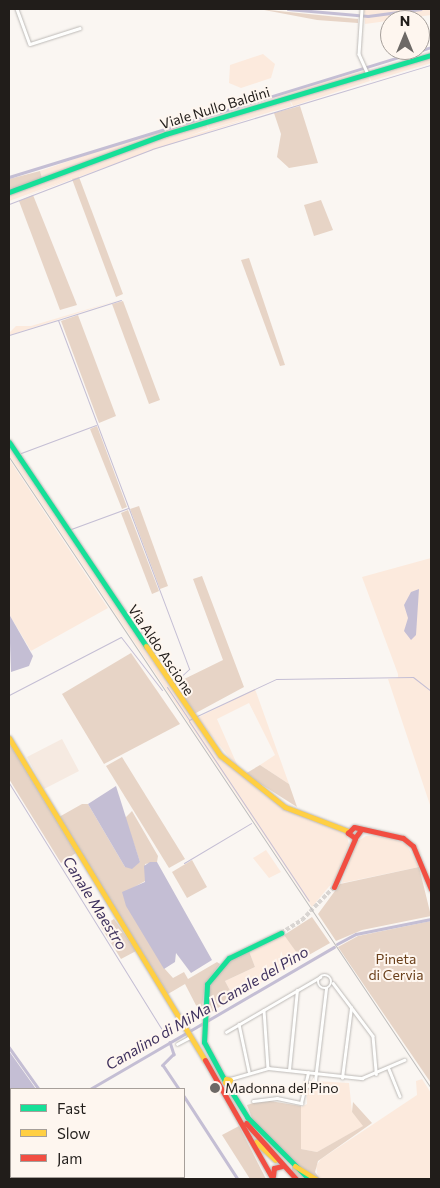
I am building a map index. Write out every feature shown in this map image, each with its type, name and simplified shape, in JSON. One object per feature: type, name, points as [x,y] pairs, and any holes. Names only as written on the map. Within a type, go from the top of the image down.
[{"type":"street","points":[[17,9],[30,44],[80,28]]},
{"type":"street","points":[[362,9],[359,54],[367,72]]},
{"type":"street","name":"Viale Nullo Baldini","points":[[9,192],[166,134],[367,72],[431,55]]},
{"type":"street","name":"Via Aldo Ascione","points":[[9,442],[220,756],[265,794],[335,826],[354,834],[376,832],[396,835],[413,846],[430,888]]},
{"type":"street","points":[[9,738],[191,1035],[272,1179]]},
{"type":"street","points":[[334,887],[354,834]]},
{"type":"street","points":[[281,933],[232,956],[214,972],[206,989],[203,1019],[205,1046],[228,1081],[247,1118],[282,1163],[316,1179]]},
{"type":"street","points":[[226,1032],[320,977],[328,975],[376,1042],[376,1074]]},
{"type":"street","points":[[320,977],[318,985],[326,989]]},
{"type":"street","points":[[306,1087],[316,1074],[326,989],[333,983]]},
{"type":"street","points":[[289,1070],[297,990]]},
{"type":"street","points":[[342,1078],[351,1007]]},
{"type":"street","points":[[264,1009],[268,1068]]},
{"type":"street","points":[[239,1024],[249,1071]]},
{"type":"street","points":[[177,1044],[191,1035]]},
{"type":"street","points":[[228,1081],[249,1071],[268,1068],[342,1078],[376,1074],[404,1060]]},
{"type":"street","points":[[389,1069],[400,1096]]},
{"type":"street","points":[[253,1101],[277,1098],[302,1103],[308,1073]]},
{"type":"street","points":[[218,1082],[252,1139],[272,1179]]},
{"type":"street","points":[[228,1098],[296,1179]]},
{"type":"street","points":[[246,1133],[282,1163],[309,1179]]},
{"type":"street","points":[[268,1169],[282,1163]]},
{"type":"street","points":[[272,1179],[272,1170],[282,1163]]},
{"type":"shaded area","points":[[364,9],[431,9],[430,15],[430,10],[380,10],[380,22],[365,24]]},
{"type":"shaded area","points":[[263,54],[275,64],[271,78],[241,88],[229,83],[230,65]]},
{"type":"shaded area","points":[[430,56],[431,63],[371,81],[369,75],[418,60],[430,60]]},
{"type":"shaded area","points":[[365,70],[365,73],[213,115],[213,114]]},
{"type":"shaded area","points":[[368,75],[370,81],[293,106],[289,98]]},
{"type":"shaded area","points":[[289,99],[292,106],[209,129],[207,123]]},
{"type":"shaded area","points":[[273,111],[153,150],[18,199],[152,147]]},
{"type":"shaded area","points":[[208,118],[42,178],[40,171],[141,136]]},
{"type":"shaded area","points":[[206,123],[208,129],[9,201],[9,194],[24,188]]},
{"type":"shaded area","points":[[122,299],[10,335],[9,333],[16,326],[31,326]]},
{"type":"shaded area","points":[[9,446],[213,749],[264,795],[346,833],[349,844],[337,877],[312,907],[9,455]]},
{"type":"shaded area","points":[[9,459],[108,608],[31,651],[9,614]]},
{"type":"shaded area","points":[[431,558],[431,808],[388,679],[398,678],[398,674],[362,577]]},
{"type":"shaded area","points":[[419,589],[416,635],[411,640],[404,631],[408,618],[404,605],[411,592]]},
{"type":"shaded area","points":[[9,614],[33,656],[29,666],[11,672]]},
{"type":"shaded area","points":[[255,689],[289,784],[260,765],[275,755],[249,703],[217,719],[239,769],[197,718]]},
{"type":"shaded area","points":[[62,739],[79,771],[44,789],[27,757]]},
{"type":"shaded area","points":[[116,786],[140,862],[132,869],[125,867],[88,804]]},
{"type":"shaded area","points":[[383,835],[406,844],[419,867],[342,883],[355,843],[366,836]]},
{"type":"shaded area","points":[[266,850],[281,872],[269,878],[253,858]]},
{"type":"shaded area","points":[[150,862],[157,862],[212,960],[191,973],[176,953],[175,962],[164,969],[126,906],[122,892],[145,882],[144,866]]},
{"type":"shaded area","points":[[284,935],[298,953],[293,964],[234,998],[225,981],[255,967],[249,951]]},
{"type":"shaded area","points":[[9,1051],[35,1088],[10,1088],[10,1178],[106,1179],[9,1179]]},
{"type":"shaded area","points":[[422,1079],[431,1093],[431,1179],[318,1178],[316,1166],[321,1159],[417,1095],[416,1081]]},
{"type":"shaded area","points":[[315,1081],[349,1083],[352,1112],[364,1126],[317,1152],[301,1149],[301,1107],[307,1104],[306,1087]]},
{"type":"green space","points":[[259,9],[358,19],[358,23],[317,20]]},
{"type":"green space","points":[[300,106],[318,163],[289,168],[277,157],[281,134],[274,113]]},
{"type":"green space","points":[[40,171],[42,178],[9,191],[9,179]]},
{"type":"green space","points":[[79,177],[123,294],[116,297],[72,179]]},
{"type":"green space","points":[[33,195],[77,305],[60,310],[19,201]]},
{"type":"green space","points":[[321,200],[333,230],[314,236],[304,205]]},
{"type":"green space","points":[[249,258],[285,365],[280,366],[241,260]]},
{"type":"green space","points":[[123,301],[160,400],[149,404],[112,304]]},
{"type":"green space","points":[[78,315],[116,416],[99,423],[61,321]]},
{"type":"green space","points":[[97,426],[127,507],[122,509],[90,429]]},
{"type":"green space","points":[[139,506],[168,586],[160,589],[130,509]]},
{"type":"green space","points":[[128,510],[159,591],[152,594],[121,513]]},
{"type":"green space","points":[[202,576],[244,687],[194,714],[174,684],[223,660],[193,579]]},
{"type":"green space","points":[[131,653],[180,724],[104,764],[62,694]]},
{"type":"green space","points":[[9,743],[76,853],[61,863],[9,779]]},
{"type":"green space","points":[[122,757],[185,859],[169,868],[106,766]]},
{"type":"green space","points":[[260,765],[289,784],[297,807],[245,774]]},
{"type":"green space","points":[[82,804],[88,804],[125,867],[140,862],[125,818],[132,811],[158,856],[157,862],[145,864],[147,880],[127,891],[124,898],[164,968],[173,978],[184,972],[188,979],[217,962],[220,964],[205,984],[201,1015],[185,984],[168,994],[59,817]]},
{"type":"green space","points":[[192,860],[207,887],[187,898],[172,872]]},
{"type":"green space","name":"Pineta di Cervia","points":[[419,867],[431,916],[362,930],[336,941],[318,914],[340,884]]},
{"type":"green space","name":"Pineta di Cervia","points":[[312,917],[330,943],[293,964],[297,953],[284,935]]},
{"type":"green space","points":[[114,919],[136,951],[121,959],[101,927]]},
{"type":"green space","name":"Pineta di Cervia","points":[[431,921],[431,1083],[338,947],[358,936]]},
{"type":"green space","points":[[249,951],[255,967],[225,981],[234,998],[205,1016],[209,982],[228,961]]},
{"type":"green space","points":[[264,1100],[301,1106],[301,1149],[317,1152],[363,1126],[352,1112],[353,1102],[372,1123],[318,1161],[315,1172],[320,1179],[298,1179],[292,1173],[292,1163],[252,1118],[247,1105]]},
{"type":"green space","points":[[239,1126],[266,1179],[250,1179],[222,1135]]},
{"type":"waterway","points":[[288,9],[368,16],[421,9]]},
{"type":"waterway","points":[[9,177],[431,47]]},
{"type":"waterway","points":[[9,204],[152,149],[431,65]]},
{"type":"waterway","points":[[58,320],[121,300]]},
{"type":"waterway","points":[[9,335],[58,320],[189,669],[174,683]]},
{"type":"waterway","points":[[21,453],[96,425]]},
{"type":"waterway","points":[[71,529],[128,508]]},
{"type":"waterway","points":[[9,695],[121,637],[162,690]]},
{"type":"waterway","points":[[197,716],[276,679],[413,677],[431,691]]},
{"type":"waterway","points":[[167,687],[189,720],[193,718]]},
{"type":"waterway","points":[[189,721],[309,901]]},
{"type":"waterway","name":"Canale Maestro","points":[[9,783],[165,1035]]},
{"type":"waterway","points":[[184,863],[251,823]]},
{"type":"waterway","name":"Canalino di MiMa | Canale del Pino","points":[[337,944],[356,934],[431,919]]},
{"type":"waterway","name":"Canalino di MiMa | Canale del Pino","points":[[92,1088],[334,947]]},
{"type":"waterway","points":[[170,1042],[174,1054],[163,1065],[178,1088]]},
{"type":"waterway","points":[[9,1047],[38,1088]]},
{"type":"waterway","points":[[185,1098],[238,1179]]},
{"type":"tunnel","points":[[281,933],[302,920],[334,887]]},
{"type":"railway","points":[[9,457],[431,1088]]},
{"type":"traffic: fast","points":[[9,192],[166,134],[431,55]]},
{"type":"traffic: fast","points":[[9,442],[146,646]]},
{"type":"traffic: fast","points":[[225,1081],[204,1042],[207,984],[229,958],[281,933]]},
{"type":"traffic: fast","points":[[226,1083],[247,1117],[309,1179]]},
{"type":"traffic: slow","points":[[146,646],[220,755],[285,807],[348,831]]},
{"type":"traffic: slow","points":[[9,738],[205,1060]]},
{"type":"traffic: slow","points":[[226,1079],[230,1080],[228,1083],[225,1082],[226,1079]]},
{"type":"traffic: slow","points":[[256,1142],[275,1160]]},
{"type":"traffic: slow","points":[[295,1166],[316,1179]]},
{"type":"traffic: jam","points":[[360,831],[355,838],[348,833],[354,827],[403,838],[413,846],[431,889]]},
{"type":"traffic: jam","points":[[334,887],[355,839]]},
{"type":"traffic: jam","points":[[205,1060],[273,1179]]},
{"type":"traffic: jam","points":[[246,1123],[296,1179]]},
{"type":"traffic: jam","points":[[273,1176],[274,1168],[282,1166]]},
{"type":"place","name":"Madonna del Pino","points":[[215,1088]]}]
